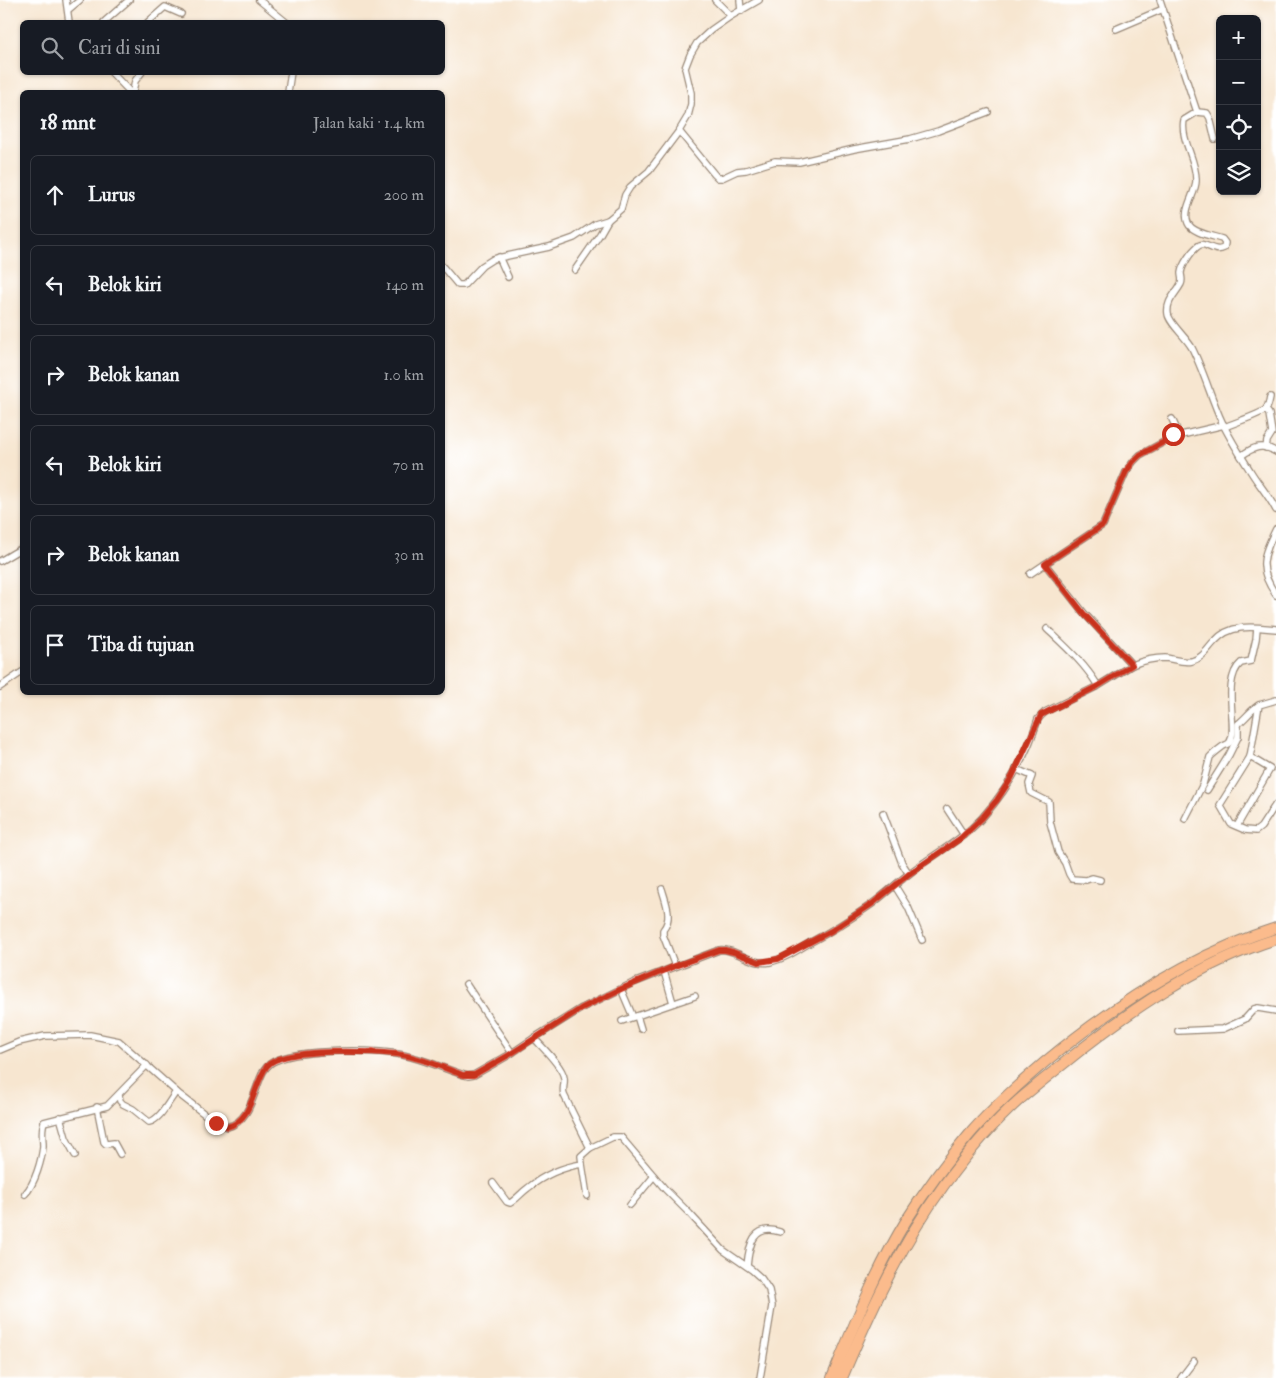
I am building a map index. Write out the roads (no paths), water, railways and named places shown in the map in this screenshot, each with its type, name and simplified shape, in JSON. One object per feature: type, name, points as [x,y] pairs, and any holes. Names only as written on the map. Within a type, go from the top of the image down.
[{"type":"highway","points":[[832,1378],[874,1283],[906,1222],[936,1177],[968,1136],[1009,1093],[1072,1040],[1111,1011],[1203,957],[1254,935],[1276,928]]},
{"type":"highway","points":[[842,1378],[862,1329],[887,1279],[916,1228],[944,1185],[976,1144],[1018,1101],[1118,1020],[1167,988],[1260,944],[1276,939]]},
{"type":"street","points":[[66,0],[69,20]]},
{"type":"street","points":[[68,10],[80,0]]},
{"type":"street","points":[[106,20],[129,0]]},
{"type":"street","points":[[259,0],[284,20]]},
{"type":"street","points":[[715,0],[731,16]]},
{"type":"street","points":[[740,0],[741,11]]},
{"type":"street","points":[[575,270],[608,220],[621,209],[630,187],[648,172],[688,116],[691,93],[685,68],[697,43],[731,16],[759,0]]},
{"type":"street","points":[[1160,0],[1197,112]]},
{"type":"street","points":[[150,20],[165,7],[169,7],[181,14]]},
{"type":"street","points":[[1116,30],[1163,9]]},
{"type":"street","points":[[114,75],[130,90]]},
{"type":"street","points":[[133,90],[135,81],[140,75]]},
{"type":"street","points":[[288,90],[291,75]]},
{"type":"street","points":[[679,130],[714,174],[718,178],[722,178],[737,171],[775,161],[799,162],[854,149],[910,139],[938,131],[988,112]]},
{"type":"street","points":[[1215,139],[1207,113],[1197,112],[1184,120],[1182,127],[1196,173],[1196,183],[1188,208],[1188,222],[1192,228],[1222,239],[1225,243],[1224,248],[1215,250],[1204,244],[1198,245],[1181,274],[1181,284],[1169,302],[1168,317],[1192,347],[1224,426],[1276,510]]},
{"type":"street","points":[[445,269],[461,286],[492,259],[549,247],[574,238],[595,224],[608,220]]},
{"type":"street","points":[[499,257],[508,277]]},
{"type":"street","points":[[1030,574],[1103,525],[1126,472],[1140,455],[1173,437],[1224,426],[1266,410],[1270,397]]},
{"type":"street","points":[[1266,410],[1272,433],[1266,448]]},
{"type":"street","points":[[1172,419],[1177,430],[1173,437]]},
{"type":"street","points":[[1241,456],[1251,448],[1266,448],[1276,452]]},
{"type":"street","points":[[1276,529],[1264,557],[1267,581],[1276,595]]},
{"type":"street","points":[[0,561],[20,549]]},
{"type":"street","points":[[1045,564],[1084,614],[1132,665]]},
{"type":"street","points":[[0,1050],[19,1042],[45,1036],[90,1035],[119,1041],[176,1092],[216,1123],[227,1127],[238,1123],[245,1116],[263,1072],[269,1064],[292,1056],[368,1051],[404,1055],[468,1076],[474,1075],[582,1008],[675,966],[725,950],[759,962],[778,959],[831,931],[964,835],[982,818],[997,800],[1016,769],[1041,715],[1098,686],[1132,665],[1153,659],[1166,658],[1186,662],[1194,660],[1202,656],[1216,639],[1225,632],[1237,628],[1276,629]]},
{"type":"street","points":[[1185,819],[1203,784],[1210,757],[1230,740],[1232,730],[1231,694],[1235,670],[1242,663],[1251,661],[1257,628]]},
{"type":"street","points":[[1047,629],[1076,656],[1098,686]]},
{"type":"street","points":[[0,687],[20,673]]},
{"type":"street","points":[[1207,790],[1238,737],[1238,724],[1246,718],[1253,708],[1276,700]]},
{"type":"street","points":[[1259,705],[1250,757],[1220,805],[1231,824],[1245,830],[1256,830],[1261,827],[1276,804]]},
{"type":"street","points":[[1236,826],[1270,769],[1250,757]]},
{"type":"street","points":[[1016,769],[1032,776],[1029,784],[1031,793],[1049,802],[1050,822],[1058,852],[1068,874],[1072,879],[1086,880],[1092,878],[1100,880]]},
{"type":"street","points":[[947,809],[964,835]]},
{"type":"street","points":[[883,813],[902,863],[909,874]]},
{"type":"street","points":[[895,886],[908,907],[922,940]]},
{"type":"street","points":[[662,889],[669,918],[668,925],[663,930],[663,935],[675,966]]},
{"type":"street","points":[[664,971],[673,1004]]},
{"type":"street","points":[[466,984],[512,1053]]},
{"type":"street","points":[[621,989],[641,1029]]},
{"type":"street","points":[[622,1021],[695,996]]},
{"type":"street","points":[[1178,1031],[1223,1028],[1245,1019],[1254,1009],[1258,1008],[1276,1011]]},
{"type":"street","points":[[534,1038],[561,1069],[564,1077],[562,1091],[590,1148]]},
{"type":"street","points":[[25,1194],[30,1189],[36,1174],[43,1147],[42,1124],[60,1117],[107,1106],[147,1065]]},
{"type":"street","points":[[119,1095],[120,1101],[123,1104],[149,1122],[154,1121],[176,1092]]},
{"type":"street","points":[[97,1107],[104,1142],[106,1144],[114,1143],[120,1154]]},
{"type":"street","points":[[60,1117],[66,1138],[75,1155]]},
{"type":"street","points":[[587,1196],[581,1156],[590,1148],[613,1137],[621,1137],[654,1176],[723,1250],[747,1266],[764,1282],[769,1290],[772,1306],[760,1378]]},
{"type":"street","points":[[494,1183],[507,1202],[510,1203],[528,1187],[554,1173],[582,1164]]},
{"type":"street","points":[[630,1204],[654,1176]]},
{"type":"street","points":[[747,1266],[750,1246],[757,1233],[764,1230],[780,1232]]},
{"type":"street","points":[[1181,1378],[1194,1361]]}]
